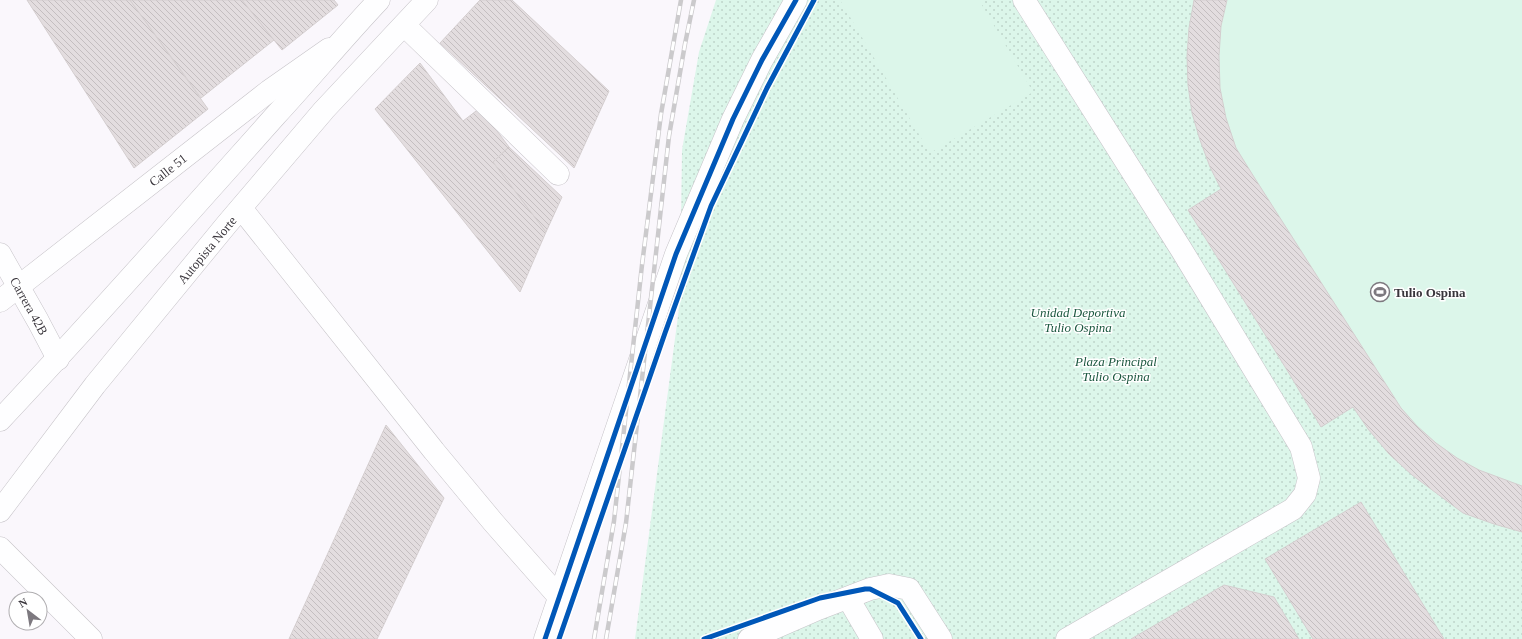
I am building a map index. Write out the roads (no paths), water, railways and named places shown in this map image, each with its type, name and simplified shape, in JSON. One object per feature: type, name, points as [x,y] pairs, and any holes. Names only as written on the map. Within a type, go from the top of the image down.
[{"type":"street","points":[[0,420],[58,359],[379,0]]},
{"type":"street","name":"Autopista Norte","points":[[0,511],[95,385],[241,208],[324,110],[427,0]]},
{"type":"street","points":[[1024,0],[1181,249],[1301,447],[1309,478],[1305,494],[1293,509],[1067,639]]},
{"type":"street","points":[[545,639],[676,254],[733,119],[789,3]]},
{"type":"street","points":[[404,25],[558,174]]},
{"type":"street","name":"Calle 51","points":[[0,301],[269,91],[340,42]]},
{"type":"street","points":[[241,208],[434,451],[493,522],[559,597]]},
{"type":"street","name":"Carrera 42B","points":[[0,254],[58,359]]},
{"type":"street","points":[[0,548],[91,639]]},
{"type":"street","points":[[749,639],[870,589],[889,585],[909,589],[941,639]]},
{"type":"street","points":[[848,598],[872,639]]},
{"type":"railway","points":[[594,639],[614,521],[642,265],[661,114],[681,0]]},
{"type":"railway","points":[[606,639],[626,523],[669,136],[694,0]]},
{"type":"place","name":"Tulio Ospina","points":[[1380,292]]},
{"type":"park label","name":"Unidad Deportiva Tulio Ospina","points":[[1078,320]]},
{"type":"park label","name":"Plaza Principal Tulio Ospina","points":[[1116,368]]}]
